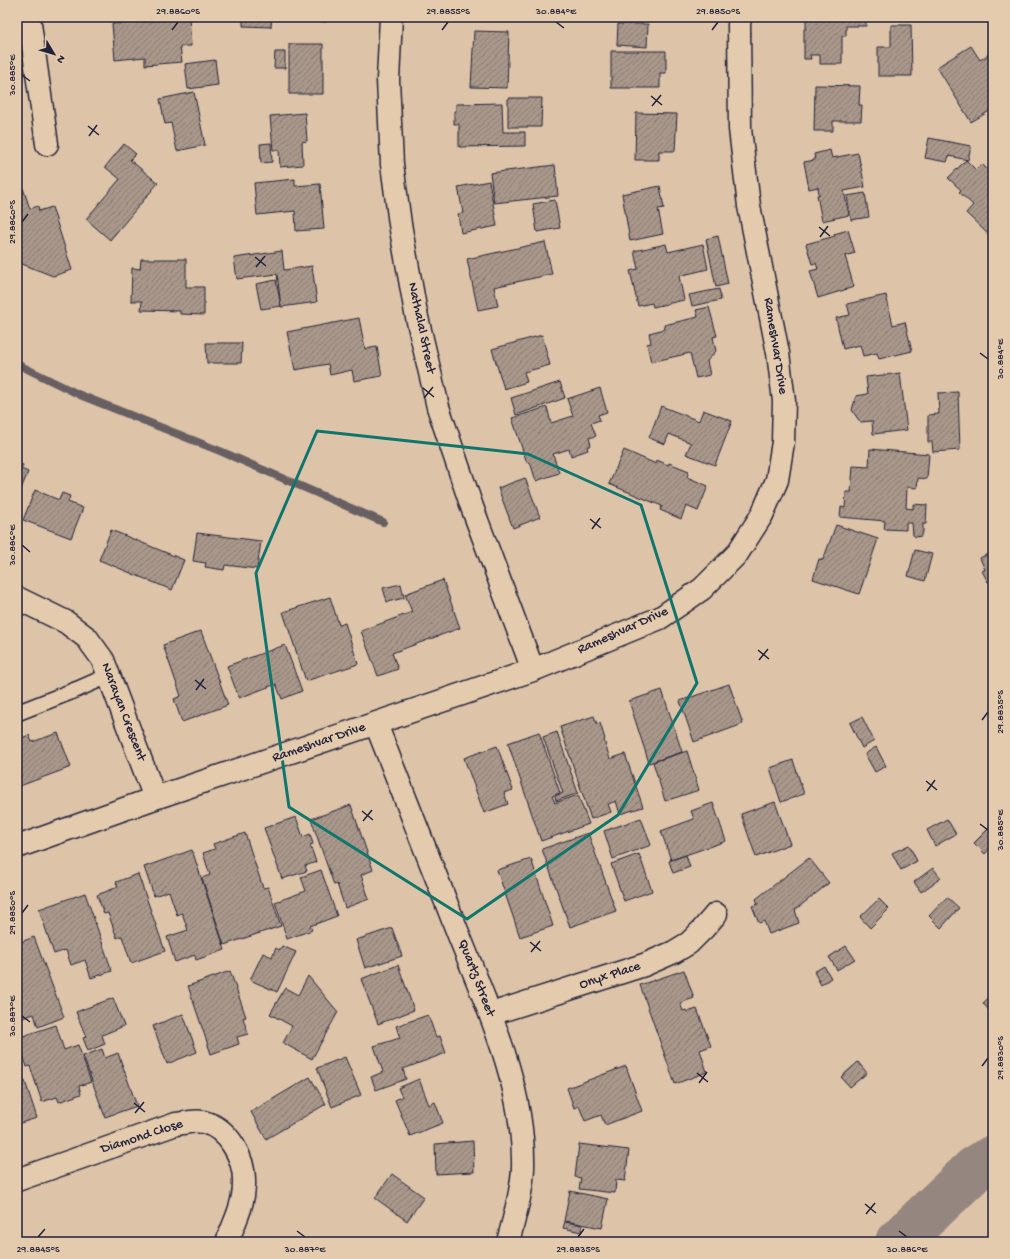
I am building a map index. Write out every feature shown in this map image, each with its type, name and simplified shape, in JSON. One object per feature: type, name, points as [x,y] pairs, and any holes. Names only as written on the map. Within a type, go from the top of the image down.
[{"type":"street","points":[[29,17],[47,144]]},
{"type":"street","name":"Nathalal Street","points":[[390,17],[388,80],[392,164],[400,224],[418,321],[438,406],[472,507],[533,670]]},
{"type":"street","name":"Rameshvar Drive","points":[[17,847],[156,798],[533,670],[660,618],[702,589],[737,554],[762,515],[777,480],[783,442],[784,401],[778,353],[750,206],[740,129],[740,17]]},
{"type":"street","name":"Narayan Crescent","points":[[17,598],[66,622],[87,638],[104,660],[156,798]]},
{"type":"street","name":"Quartz Street","points":[[376,724],[491,1014],[512,1078],[520,1123],[523,1168],[517,1206],[508,1242]]},
{"type":"street","name":"Onyx Place","points":[[491,1014],[644,965],[668,955],[689,943],[704,929],[716,914]]},
{"type":"street","name":"Diamond Close","points":[[17,1180],[176,1124],[193,1121],[204,1122],[224,1134],[235,1148],[242,1165],[244,1183],[240,1210],[226,1242]]},
{"type":"lane","points":[[17,713],[110,675]]},
{"type":"highlighted area","points":[[317,431],[528,454],[641,505],[697,683],[618,815],[467,919],[289,807],[256,573]]},
{"type":"building","points":[[243,17],[272,17],[271,27],[243,26]]},
{"type":"building","points":[[326,17],[326,22],[285,18]]},
{"type":"building","points":[[502,17],[524,17],[524,22],[501,21]]},
{"type":"building","points":[[806,17],[866,17],[866,26],[846,26],[846,36],[842,36],[842,64],[820,64],[820,55],[810,55],[811,59],[804,59],[804,29],[806,29]]},
{"type":"building","points":[[189,18],[191,46],[180,46],[182,62],[145,65],[145,57],[115,60],[112,24]]},
{"type":"building","points":[[618,24],[648,24],[647,47],[617,45]]},
{"type":"building","points":[[891,25],[911,25],[912,76],[878,76],[878,47],[891,47]]},
{"type":"building","points":[[474,31],[509,32],[507,88],[471,87]]},
{"type":"building","points":[[289,44],[323,44],[323,94],[289,94]]},
{"type":"building","points":[[971,46],[980,60],[993,52],[993,109],[971,122],[937,67]]},
{"type":"building","points":[[611,51],[666,51],[666,73],[660,73],[660,88],[611,88]]},
{"type":"building","points":[[275,52],[285,52],[285,68],[274,68]]},
{"type":"building","points":[[215,60],[218,85],[188,89],[185,64]]},
{"type":"building","points":[[815,85],[860,86],[859,105],[862,105],[861,121],[833,121],[833,131],[814,131]]},
{"type":"building","points":[[194,92],[205,145],[177,151],[171,123],[165,124],[160,99]]},
{"type":"building","points":[[508,98],[542,98],[541,127],[508,127]]},
{"type":"building","points":[[502,103],[503,132],[525,132],[525,146],[459,147],[459,124],[454,124],[454,111],[456,111],[456,104]]},
{"type":"building","points":[[305,113],[307,141],[302,142],[303,165],[280,167],[279,150],[273,150],[270,116]]},
{"type":"building","points":[[636,113],[677,114],[675,151],[659,151],[659,160],[635,160]]},
{"type":"building","points":[[929,138],[971,146],[968,160],[949,156],[947,162],[925,158]]},
{"type":"building","points":[[271,143],[272,162],[261,163],[260,144]]},
{"type":"building","points":[[124,144],[136,154],[130,160],[158,183],[110,240],[86,219],[120,179],[105,167]]},
{"type":"building","points":[[830,150],[832,158],[858,153],[865,187],[844,191],[849,215],[822,221],[817,195],[819,195],[818,187],[809,189],[804,162],[815,160],[814,154]]},
{"type":"building","points":[[966,160],[976,170],[982,164],[993,175],[993,231],[989,235],[966,213],[973,205],[959,192],[961,190],[948,178]]},
{"type":"building","points":[[555,165],[558,196],[494,203],[490,173]]},
{"type":"building","points":[[295,179],[295,186],[320,184],[324,229],[296,231],[295,211],[257,215],[254,183]]},
{"type":"building","points":[[489,181],[497,226],[461,233],[458,214],[463,213],[458,187]]},
{"type":"building","points":[[660,186],[664,208],[658,209],[663,234],[630,241],[622,194]]},
{"type":"building","points":[[23,188],[30,209],[38,206],[39,211],[52,207],[72,270],[53,276],[17,262],[17,190]]},
{"type":"building","points":[[865,193],[869,217],[851,220],[847,196]]},
{"type":"building","points":[[555,200],[560,228],[537,232],[533,204]]},
{"type":"building","points":[[848,230],[855,253],[845,256],[854,287],[818,298],[810,271],[818,269],[816,263],[812,264],[806,244],[835,236],[834,234]]},
{"type":"building","points":[[718,236],[728,284],[716,287],[706,239]]},
{"type":"building","points":[[545,242],[552,274],[494,287],[498,306],[478,310],[467,259]]},
{"type":"building","points":[[666,244],[668,252],[703,244],[708,269],[679,276],[684,300],[653,307],[652,303],[638,306],[630,271],[638,269],[634,251]]},
{"type":"building","points":[[282,251],[284,270],[312,266],[317,302],[281,307],[277,274],[237,279],[234,258]]},
{"type":"building","points":[[141,259],[186,259],[186,287],[204,287],[204,315],[180,314],[180,311],[141,310],[142,301],[131,301],[132,268],[140,269]]},
{"type":"building","points":[[276,280],[281,306],[261,309],[256,284]]},
{"type":"building","points":[[719,289],[721,300],[692,306],[689,295]]},
{"type":"building","points":[[886,295],[893,325],[905,322],[912,351],[879,359],[877,353],[863,356],[860,345],[843,349],[836,318],[850,315],[847,304]]},
{"type":"building","points":[[709,307],[717,336],[713,337],[716,351],[707,361],[710,375],[696,378],[690,353],[651,362],[647,344],[651,343],[649,333],[665,329],[664,325],[698,317],[696,310]]},
{"type":"building","points":[[359,318],[365,349],[377,347],[382,376],[354,381],[352,370],[330,375],[328,364],[295,370],[287,332]]},
{"type":"building","points":[[542,335],[550,365],[524,372],[527,382],[504,389],[492,349]]},
{"type":"building","points":[[206,343],[242,343],[241,363],[207,363]]},
{"type":"building","points":[[900,373],[907,430],[873,434],[872,421],[860,422],[852,410],[856,396],[868,394],[866,377]]},
{"type":"building","points":[[560,382],[565,398],[516,415],[511,398]]},
{"type":"building","points":[[600,388],[607,412],[598,415],[600,420],[591,423],[596,436],[589,438],[591,445],[587,447],[588,450],[571,456],[569,449],[553,454],[559,473],[536,481],[530,462],[527,463],[512,418],[547,407],[551,423],[573,416],[567,399]]},
{"type":"building","points":[[958,392],[960,450],[933,452],[932,442],[928,442],[928,415],[939,414],[938,393]]},
{"type":"building","points":[[661,406],[699,421],[703,410],[732,421],[715,465],[686,454],[691,443],[669,434],[665,444],[649,438]]},
{"type":"building","points":[[870,449],[929,454],[927,479],[918,478],[917,488],[907,487],[906,508],[913,509],[913,504],[927,505],[926,524],[923,524],[923,532],[921,536],[916,537],[913,535],[912,523],[906,523],[906,530],[884,529],[885,521],[840,517],[841,507],[845,508],[846,492],[851,492],[853,466],[869,467]]},
{"type":"building","points":[[624,450],[656,464],[657,460],[689,471],[687,477],[708,486],[698,511],[686,506],[681,519],[660,510],[662,506],[609,484]]},
{"type":"building","points":[[17,463],[23,465],[21,469],[28,472],[17,499]]},
{"type":"building","points":[[525,478],[540,517],[513,528],[498,488]]},
{"type":"building","points":[[35,490],[59,500],[62,493],[70,496],[68,502],[83,508],[71,538],[23,520]]},
{"type":"building","points":[[836,525],[878,539],[859,594],[813,579],[819,559],[823,560]]},
{"type":"building","points":[[111,530],[184,560],[172,590],[99,560]]},
{"type":"building","points":[[197,533],[261,541],[257,569],[225,565],[224,570],[205,567],[206,563],[193,561]]},
{"type":"building","points":[[915,550],[932,554],[925,581],[908,576]]},
{"type":"building","points":[[992,552],[993,580],[988,582],[982,571],[985,570],[980,558]]},
{"type":"building","points":[[443,580],[460,628],[392,653],[398,669],[378,676],[361,631],[412,612],[405,594]]},
{"type":"building","points":[[401,584],[404,598],[387,602],[383,588]]},
{"type":"building","points":[[330,597],[339,625],[345,623],[358,664],[306,681],[283,612]]},
{"type":"building","points":[[201,631],[228,705],[182,722],[174,699],[181,696],[163,645]]},
{"type":"building","points":[[285,645],[302,691],[282,699],[276,684],[239,698],[227,666]]},
{"type":"building","points":[[17,661],[22,663],[17,675]]},
{"type":"building","points":[[729,684],[743,724],[694,742],[680,701]]},
{"type":"building","points":[[662,690],[682,752],[649,763],[629,701]]},
{"type":"building","points":[[594,716],[597,724],[600,723],[610,759],[625,754],[643,807],[620,814],[616,801],[608,804],[611,812],[591,819],[560,727]]},
{"type":"building","points":[[862,717],[874,741],[862,748],[850,723]]},
{"type":"building","points":[[539,732],[560,793],[552,796],[555,803],[578,795],[589,824],[541,841],[508,743]]},
{"type":"building","points":[[557,732],[578,793],[556,801],[555,796],[563,793],[543,737]]},
{"type":"building","points":[[58,733],[71,767],[17,787],[17,740],[29,735],[32,742]]},
{"type":"building","points":[[497,746],[513,790],[504,793],[508,804],[484,813],[464,758]]},
{"type":"building","points":[[876,747],[886,766],[875,772],[865,754]]},
{"type":"building","points":[[687,751],[699,790],[665,801],[653,762]]},
{"type":"building","points":[[793,760],[804,794],[781,802],[770,768]]},
{"type":"building","points":[[775,802],[790,844],[756,857],[741,814]]},
{"type":"building","points":[[713,803],[726,841],[671,860],[661,831],[694,819],[691,811]]},
{"type":"building","points":[[351,805],[373,870],[361,875],[369,899],[345,908],[337,884],[334,885],[311,819]]},
{"type":"building","points":[[296,817],[303,837],[310,834],[313,844],[310,845],[316,862],[305,866],[307,871],[282,879],[264,828]]},
{"type":"building","points":[[641,818],[651,845],[613,859],[604,831]]},
{"type":"building","points":[[947,819],[956,834],[935,846],[927,830]]},
{"type":"building","points":[[993,824],[993,845],[985,854],[974,843]]},
{"type":"building","points":[[245,833],[263,888],[268,887],[281,926],[224,945],[202,878],[210,875],[203,853],[215,849],[213,844]]},
{"type":"building","points":[[588,833],[616,911],[570,927],[542,849]]},
{"type":"building","points":[[909,845],[917,861],[901,870],[892,853]]},
{"type":"building","points":[[192,850],[225,950],[196,960],[195,955],[175,962],[167,937],[188,930],[182,913],[177,915],[169,891],[154,896],[144,867]]},
{"type":"building","points":[[639,854],[652,891],[624,901],[611,864]]},
{"type":"building","points":[[686,855],[690,867],[673,873],[669,861]]},
{"type":"building","points":[[809,858],[829,883],[795,910],[799,923],[769,934],[764,921],[759,923],[752,906],[758,904],[756,899]]},
{"type":"building","points":[[531,859],[553,926],[520,937],[497,870]]},
{"type":"building","points":[[933,868],[941,878],[921,892],[914,882]]},
{"type":"building","points":[[321,870],[337,916],[310,926],[312,930],[287,939],[275,902],[306,891],[301,877]]},
{"type":"building","points":[[138,874],[165,951],[131,963],[122,936],[117,938],[108,913],[104,914],[97,895],[118,887],[116,882]]},
{"type":"building","points":[[85,893],[112,971],[91,978],[85,960],[71,965],[66,950],[54,954],[39,909]]},
{"type":"building","points":[[947,897],[959,908],[941,928],[929,916]]},
{"type":"building","points":[[879,899],[889,909],[870,928],[860,917]]},
{"type":"building","points":[[392,928],[402,956],[365,968],[356,940]]},
{"type":"building","points":[[34,937],[64,1017],[38,1027],[34,1014],[17,1020],[17,939],[20,938],[21,942]]},
{"type":"building","points":[[282,946],[296,952],[277,992],[250,980],[263,953],[272,957],[276,948],[279,950]]},
{"type":"building","points":[[846,946],[855,959],[837,970],[829,957]]},
{"type":"building","points":[[398,965],[414,1010],[378,1024],[361,979]]},
{"type":"building","points":[[824,966],[831,978],[821,985],[814,972]]},
{"type":"building","points":[[684,970],[694,998],[680,1003],[683,1011],[686,1010],[687,1012],[697,1009],[711,1046],[700,1050],[707,1072],[675,1084],[640,985]]},
{"type":"building","points":[[230,971],[246,1017],[243,1018],[248,1034],[237,1037],[239,1044],[211,1054],[188,986]]},
{"type":"building","points":[[308,976],[338,1012],[312,1059],[283,1043],[292,1026],[270,1014],[285,988],[298,995]]},
{"type":"building","points":[[993,994],[993,1015],[983,1003]]},
{"type":"building","points":[[113,998],[124,1026],[102,1035],[105,1044],[88,1051],[83,1038],[86,1037],[76,1012]]},
{"type":"building","points":[[183,1014],[197,1052],[167,1064],[153,1026]]},
{"type":"building","points":[[428,1015],[436,1037],[440,1036],[446,1053],[403,1069],[406,1079],[376,1090],[371,1077],[383,1072],[374,1046],[400,1038],[396,1026]]},
{"type":"building","points":[[56,1025],[64,1050],[78,1045],[91,1082],[79,1086],[81,1094],[59,1102],[57,1097],[42,1102],[30,1066],[27,1067],[17,1038]]},
{"type":"building","points":[[102,1049],[105,1058],[118,1053],[137,1106],[105,1117],[83,1056]]},
{"type":"building","points":[[345,1057],[361,1095],[332,1107],[317,1068]]},
{"type":"building","points":[[858,1062],[867,1073],[850,1087],[841,1077]]},
{"type":"building","points":[[626,1066],[642,1111],[605,1125],[601,1115],[585,1121],[579,1106],[574,1108],[567,1088]]},
{"type":"building","points":[[310,1077],[326,1104],[266,1139],[251,1112]]},
{"type":"building","points":[[419,1079],[429,1105],[435,1102],[443,1123],[410,1136],[395,1100],[402,1097],[398,1088]]},
{"type":"building","points":[[25,1081],[37,1118],[17,1124],[17,1084]]},
{"type":"building","points":[[473,1141],[474,1172],[436,1174],[435,1144]]},
{"type":"building","points":[[579,1144],[629,1150],[625,1181],[616,1180],[615,1193],[579,1189],[581,1178],[575,1177]]},
{"type":"building","points":[[392,1174],[424,1197],[407,1221],[375,1198]]},
{"type":"building","points":[[570,1191],[608,1199],[602,1228],[564,1221]]},
{"type":"building","points":[[565,1222],[583,1225],[581,1232],[563,1228]]},
{"type":"waterway","points":[[17,364],[80,395],[220,451],[383,522]]},
{"type":"waterway","points":[[898,1242],[976,1168],[993,1158]]}]
